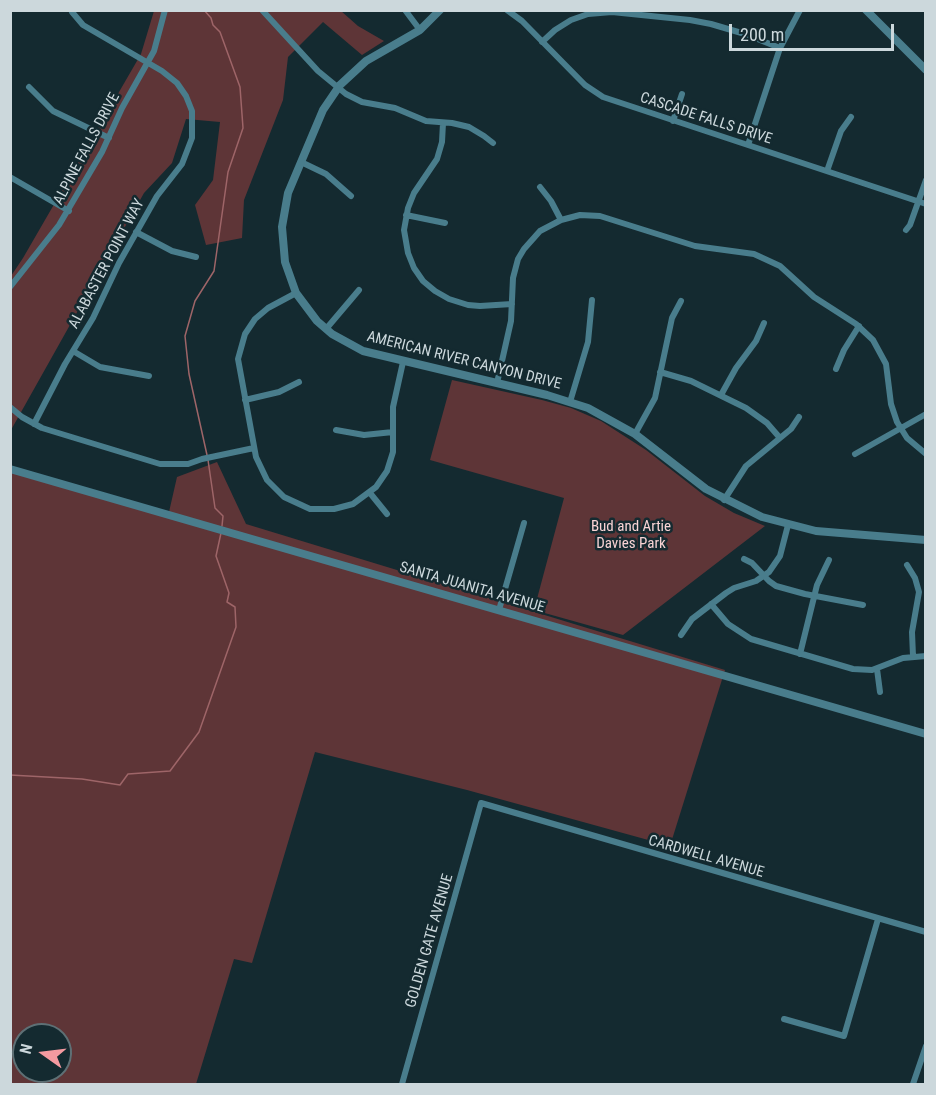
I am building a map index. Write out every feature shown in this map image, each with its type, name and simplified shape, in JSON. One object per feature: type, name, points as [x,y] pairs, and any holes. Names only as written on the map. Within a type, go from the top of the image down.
[{"type":"street","name":"ALPINE FALLS DRIVE","points":[[10,287],[69,211],[159,39],[165,10]]},
{"type":"street","points":[[262,10],[337,88],[362,102],[395,108],[426,121],[469,127],[493,143]]},
{"type":"street","points":[[405,10],[420,30]]},
{"type":"street","name":"AMERICAN RIVER CANYON DRIVE","points":[[440,10],[420,30],[366,61],[349,75],[337,88],[323,110],[286,201],[282,227],[285,262],[296,293],[309,311],[326,329],[343,342],[363,351],[570,402],[605,417],[635,434],[689,478],[724,500],[762,517],[788,525],[832,533],[926,540]]},
{"type":"street","name":"CASCADE FALLS DRIVE","points":[[507,10],[518,18],[577,78],[612,101],[922,203]]},
{"type":"street","points":[[748,145],[780,48],[800,10]]},
{"type":"street","points":[[866,10],[926,70]]},
{"type":"street","name":"ALABASTER POINT WAY","points":[[34,424],[72,351],[93,318],[136,232],[157,196],[187,156],[193,128],[190,105],[182,90],[169,75],[83,25],[72,12]]},
{"type":"street","points":[[542,42],[571,20],[588,14],[612,12],[711,24],[780,48]]},
{"type":"street","points":[[29,87],[53,111],[109,138]]},
{"type":"street","points":[[674,121],[682,94]]},
{"type":"street","points":[[827,171],[841,131],[851,117]]},
{"type":"street","points":[[443,123],[442,142],[437,159],[414,193],[406,215],[405,238],[408,253],[414,268],[429,286],[442,296],[460,303],[480,306],[513,304]]},
{"type":"street","points":[[301,162],[326,174],[351,196]]},
{"type":"street","points":[[10,177],[69,211]]},
{"type":"street","points":[[906,230],[922,203],[926,180]]},
{"type":"street","points":[[540,187],[561,220]]},
{"type":"street","points":[[406,215],[445,223]]},
{"type":"street","points":[[498,383],[512,321],[513,278],[518,259],[524,249],[540,231],[561,220],[580,215],[600,216],[695,246],[763,257],[780,266],[814,297],[859,326],[873,340],[882,353],[888,372],[891,404],[901,429],[912,444],[926,454]]},
{"type":"street","points":[[136,232],[172,251],[196,257]]},
{"type":"street","points":[[326,329],[359,290]]},
{"type":"street","points":[[296,293],[261,313],[245,334],[238,359],[254,448],[262,472],[284,497],[301,506],[320,510],[353,504],[370,493],[387,471],[393,453],[393,407],[403,362]]},
{"type":"street","points":[[570,402],[588,342],[592,300]]},
{"type":"street","points":[[635,434],[655,398],[672,318],[681,301]]},
{"type":"street","points":[[721,395],[736,368],[756,341],[764,323]]},
{"type":"street","points":[[836,369],[844,350],[859,326]]},
{"type":"street","points":[[72,351],[100,367],[149,376]]},
{"type":"street","points":[[660,372],[691,381],[721,395],[759,416],[780,438]]},
{"type":"street","points":[[244,400],[279,392],[299,382]]},
{"type":"street","points":[[10,407],[34,424],[160,464],[178,465],[254,448]]},
{"type":"street","points":[[855,454],[926,414]]},
{"type":"street","points":[[724,500],[746,466],[780,438],[799,417]]},
{"type":"street","points":[[336,430],[364,435],[393,432]]},
{"type":"street","name":"SANTA JUANITA AVENUE","points":[[10,469],[926,734]]},
{"type":"street","points":[[370,493],[387,514]]},
{"type":"street","points":[[499,610],[524,523]]},
{"type":"street","points":[[681,635],[692,619],[711,604],[734,588],[752,583],[765,576],[778,561],[788,525]]},
{"type":"street","points":[[744,559],[752,563],[776,586],[863,605]]},
{"type":"street","points":[[800,654],[819,580],[829,560]]},
{"type":"street","points":[[907,566],[915,578],[919,592],[912,632],[913,656]]},
{"type":"street","points":[[711,604],[728,624],[744,636],[857,670],[877,669],[897,660],[926,656]]},
{"type":"street","points":[[877,669],[879,692]]},
{"type":"street","name":"CARDWELL AVENUE","points":[[481,803],[926,932]]},
{"type":"street","name":"GOLDEN GATE AVENUE","points":[[402,1084],[481,803]]},
{"type":"street","points":[[784,1019],[844,1036],[878,919]]},
{"type":"street","points":[[913,1084],[926,1046]]},
{"type":"green space","points":[[154,11],[341,11],[358,26],[384,41],[362,55],[323,22],[288,57],[283,100],[244,200],[242,238],[206,245],[195,205],[213,180],[220,122],[186,119],[172,163],[144,193],[11,430],[11,276],[141,54]]},
{"type":"green space","name":"Bud and Artie Davies Park","points":[[452,380],[542,400],[571,408],[601,421],[646,450],[705,496],[734,513],[765,526],[623,635],[534,610],[564,498],[430,460]]},
{"type":"green space","points":[[217,462],[246,524],[725,670],[670,846],[467,790],[315,752],[252,963],[234,959],[196,1084],[11,1084],[10,472],[169,512],[177,477]]},
{"type":"waterway","points":[[204,10],[220,32],[240,87],[243,128],[228,172],[214,271],[195,301],[185,336],[189,374],[207,455]]},
{"type":"waterway","points":[[208,460],[215,508],[223,516],[222,526]]},
{"type":"waterway","points":[[10,775],[82,779],[120,785],[128,774],[170,771],[199,732],[236,627],[235,607],[227,602],[229,593],[216,556],[221,533]]}]
